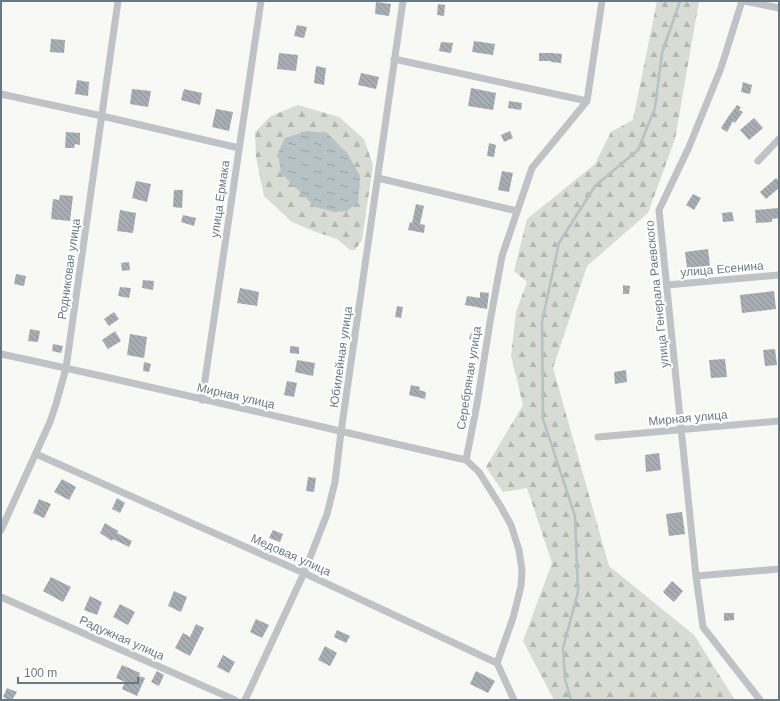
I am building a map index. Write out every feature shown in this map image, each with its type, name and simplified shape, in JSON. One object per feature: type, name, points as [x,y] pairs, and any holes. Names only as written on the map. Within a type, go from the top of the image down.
[{"type":"street","name":"Родниковая улица","points":[[1,530],[50,422],[66,368],[118,1]]},
{"type":"street","name":"улица Ермака","points":[[202,400],[261,1]]},
{"type":"street","name":"Юбилейная улица","points":[[245,700],[304,573],[327,514],[335,482],[403,1]]},
{"type":"street","points":[[394,59],[587,101],[602,1]]},
{"type":"street","points":[[743,1],[779,8]]},
{"type":"street","name":"улица Генерала Раевского","points":[[743,1],[721,68],[689,147],[659,210],[696,576],[703,627],[760,700]]},
{"type":"street","points":[[1,94],[239,148]]},
{"type":"street","name":"Серебряная улица","points":[[466,460],[502,256],[532,168],[587,101]]},
{"type":"street","points":[[758,161],[779,139]]},
{"type":"street","points":[[378,178],[518,212]]},
{"type":"street","name":"улица Есенина","points":[[667,285],[779,275]]},
{"type":"street","name":"Мирная улица","points":[[1,354],[466,460]]},
{"type":"street","name":"Мирная улица","points":[[598,437],[779,421]]},
{"type":"street","name":"Медовая улица","points":[[36,454],[304,573],[497,663]]},
{"type":"street","points":[[466,460],[479,472],[512,525],[519,550],[522,570],[521,586],[513,618],[497,663],[514,700]]},
{"type":"street","points":[[696,576],[779,569]]},
{"type":"street","name":"Радужная улица","points":[[1,596],[235,700]]},
{"type":"green space","points":[[657,1],[699,1],[675,139],[648,213],[587,266],[553,368],[609,566],[694,635],[735,700],[554,700],[523,641],[552,563],[527,488],[503,492],[486,467],[523,405],[511,356],[516,312],[527,282],[514,271],[527,219],[595,164],[611,132],[633,120]]},
{"type":"green space","points":[[298,105],[339,117],[364,139],[373,165],[362,240],[355,250],[350,250],[337,239],[292,222],[264,196],[256,157],[255,132],[271,116]]},
{"type":"water","points":[[307,131],[327,133],[347,153],[360,176],[358,202],[347,211],[335,212],[315,207],[281,173],[278,153],[285,138]]},
{"type":"building","points":[[376,2],[391,4],[389,16],[375,14]]},
{"type":"building","points":[[438,4],[445,5],[444,16],[437,15]]},
{"type":"building","points":[[297,25],[307,27],[304,38],[294,36]]},
{"type":"building","points":[[51,39],[65,40],[64,53],[50,52]]},
{"type":"building","points":[[474,41],[495,44],[493,55],[472,52]]},
{"type":"building","points":[[441,42],[453,43],[451,53],[439,51]]},
{"type":"building","points":[[279,53],[298,55],[296,71],[277,69]]},
{"type":"building","points":[[539,53],[562,54],[561,63],[539,61]]},
{"type":"building","points":[[316,66],[326,68],[324,85],[314,83]]},
{"type":"building","points":[[361,73],[379,77],[376,89],[358,85]]},
{"type":"building","points":[[77,80],[89,82],[88,96],[75,94]]},
{"type":"building","points":[[743,82],[752,85],[750,94],[741,92]]},
{"type":"building","points":[[471,88],[496,93],[493,110],[468,106]]},
{"type":"building","points":[[132,89],[151,91],[148,107],[130,104]]},
{"type":"building","points":[[184,89],[202,93],[200,105],[181,100]]},
{"type":"building","points":[[509,101],[522,103],[521,110],[508,108]]},
{"type":"building","points":[[737,105],[741,107],[739,110],[743,112],[735,123],[733,121],[727,132],[721,128]]},
{"type":"building","points":[[216,109],[233,112],[229,131],[212,127]]},
{"type":"building","points":[[754,118],[763,128],[749,140],[740,130]]},
{"type":"building","points":[[510,131],[513,138],[504,142],[501,135]]},
{"type":"building","points":[[66,132],[80,133],[80,145],[75,144],[74,148],[65,148]]},
{"type":"building","points":[[489,143],[496,145],[494,157],[487,156]]},
{"type":"building","points":[[502,171],[513,173],[509,192],[498,190]]},
{"type":"building","points":[[776,178],[779,181],[779,188],[766,199],[760,192]]},
{"type":"building","points":[[136,181],[151,184],[147,202],[132,198]]},
{"type":"building","points":[[174,190],[183,190],[182,208],[173,207]]},
{"type":"building","points":[[693,194],[701,198],[694,210],[686,205]]},
{"type":"building","points":[[60,195],[73,196],[70,221],[51,219],[53,199],[59,200]]},
{"type":"building","points":[[416,204],[424,206],[420,224],[425,225],[424,233],[408,230],[410,222],[412,223]]},
{"type":"building","points":[[779,208],[779,218],[772,219],[772,222],[756,223],[755,210]]},
{"type":"building","points":[[120,210],[136,213],[133,233],[117,231]]},
{"type":"building","points":[[732,212],[734,221],[723,222],[722,213]]},
{"type":"building","points":[[183,215],[196,218],[194,226],[181,222]]},
{"type":"building","points":[[708,249],[710,266],[687,268],[685,252]]},
{"type":"building","points":[[129,262],[130,270],[122,271],[121,263]]},
{"type":"building","points":[[16,274],[26,276],[24,286],[14,284]]},
{"type":"building","points":[[143,280],[154,281],[153,290],[142,288]]},
{"type":"building","points":[[623,285],[630,286],[629,294],[623,294]]},
{"type":"building","points":[[120,287],[131,288],[129,298],[118,296]]},
{"type":"building","points":[[240,288],[259,292],[257,306],[237,303]]},
{"type":"building","points":[[774,291],[776,309],[742,313],[740,295]]},
{"type":"building","points":[[480,292],[489,293],[487,309],[465,305],[467,296],[480,298]]},
{"type":"building","points":[[397,306],[403,307],[401,318],[395,317]]},
{"type":"building","points":[[114,312],[119,319],[109,326],[104,319]]},
{"type":"building","points":[[30,329],[40,331],[38,342],[28,341]]},
{"type":"building","points":[[115,331],[121,341],[108,349],[102,340]]},
{"type":"building","points":[[471,333],[479,334],[478,341],[469,339]]},
{"type":"building","points":[[130,334],[147,337],[144,358],[127,355]]},
{"type":"building","points":[[53,344],[63,346],[61,353],[52,351]]},
{"type":"building","points":[[290,346],[299,347],[299,354],[290,353]]},
{"type":"building","points":[[775,349],[777,365],[765,366],[763,350]]},
{"type":"building","points":[[725,359],[727,377],[711,378],[709,360]]},
{"type":"building","points":[[297,360],[315,363],[313,376],[295,372]]},
{"type":"building","points":[[144,362],[151,364],[149,372],[143,371]]},
{"type":"building","points":[[626,370],[627,382],[615,384],[614,372]]},
{"type":"building","points":[[287,381],[297,383],[294,397],[284,395]]},
{"type":"building","points":[[411,385],[420,387],[419,390],[426,392],[425,399],[409,395]]},
{"type":"building","points":[[659,453],[661,470],[646,472],[645,455]]},
{"type":"building","points":[[308,477],[316,478],[314,492],[306,491]]},
{"type":"building","points":[[62,479],[76,487],[69,500],[54,492]]},
{"type":"building","points":[[117,498],[125,503],[120,513],[112,509]]},
{"type":"building","points":[[39,499],[51,504],[44,518],[33,513]]},
{"type":"building","points":[[682,512],[685,534],[669,536],[666,514]]},
{"type":"building","points":[[105,523],[118,531],[117,533],[132,541],[129,547],[113,539],[112,541],[100,533]]},
{"type":"building","points":[[273,530],[283,534],[280,542],[269,538]]},
{"type":"building","points":[[51,577],[71,587],[63,602],[43,591]]},
{"type":"building","points":[[672,581],[683,591],[674,602],[663,592]]},
{"type":"building","points":[[174,591],[187,597],[181,612],[168,606]]},
{"type":"building","points":[[90,596],[102,602],[97,615],[84,610]]},
{"type":"building","points":[[120,604],[135,612],[128,625],[113,617]]},
{"type":"building","points":[[724,613],[734,613],[734,620],[724,621]]},
{"type":"building","points":[[256,619],[269,625],[262,638],[250,632]]},
{"type":"building","points":[[196,624],[204,628],[190,656],[175,648],[183,633],[190,637]]},
{"type":"building","points":[[337,630],[350,636],[346,643],[334,637]]},
{"type":"building","points":[[325,646],[337,653],[330,666],[318,660]]},
{"type":"building","points":[[223,655],[235,662],[229,673],[217,667]]},
{"type":"building","points":[[122,665],[140,673],[139,676],[145,678],[137,696],[122,689],[125,682],[116,678]]},
{"type":"building","points":[[157,671],[164,675],[159,686],[151,682]]},
{"type":"building","points":[[476,671],[495,681],[488,693],[470,684]]},
{"type":"building","points":[[7,688],[17,692],[12,700],[3,697]]},
{"type":"waterway","points":[[571,700],[565,679],[563,648],[578,592],[575,516],[543,419],[542,322],[559,243],[595,186],[638,150],[655,108],[662,53],[680,1]]}]
